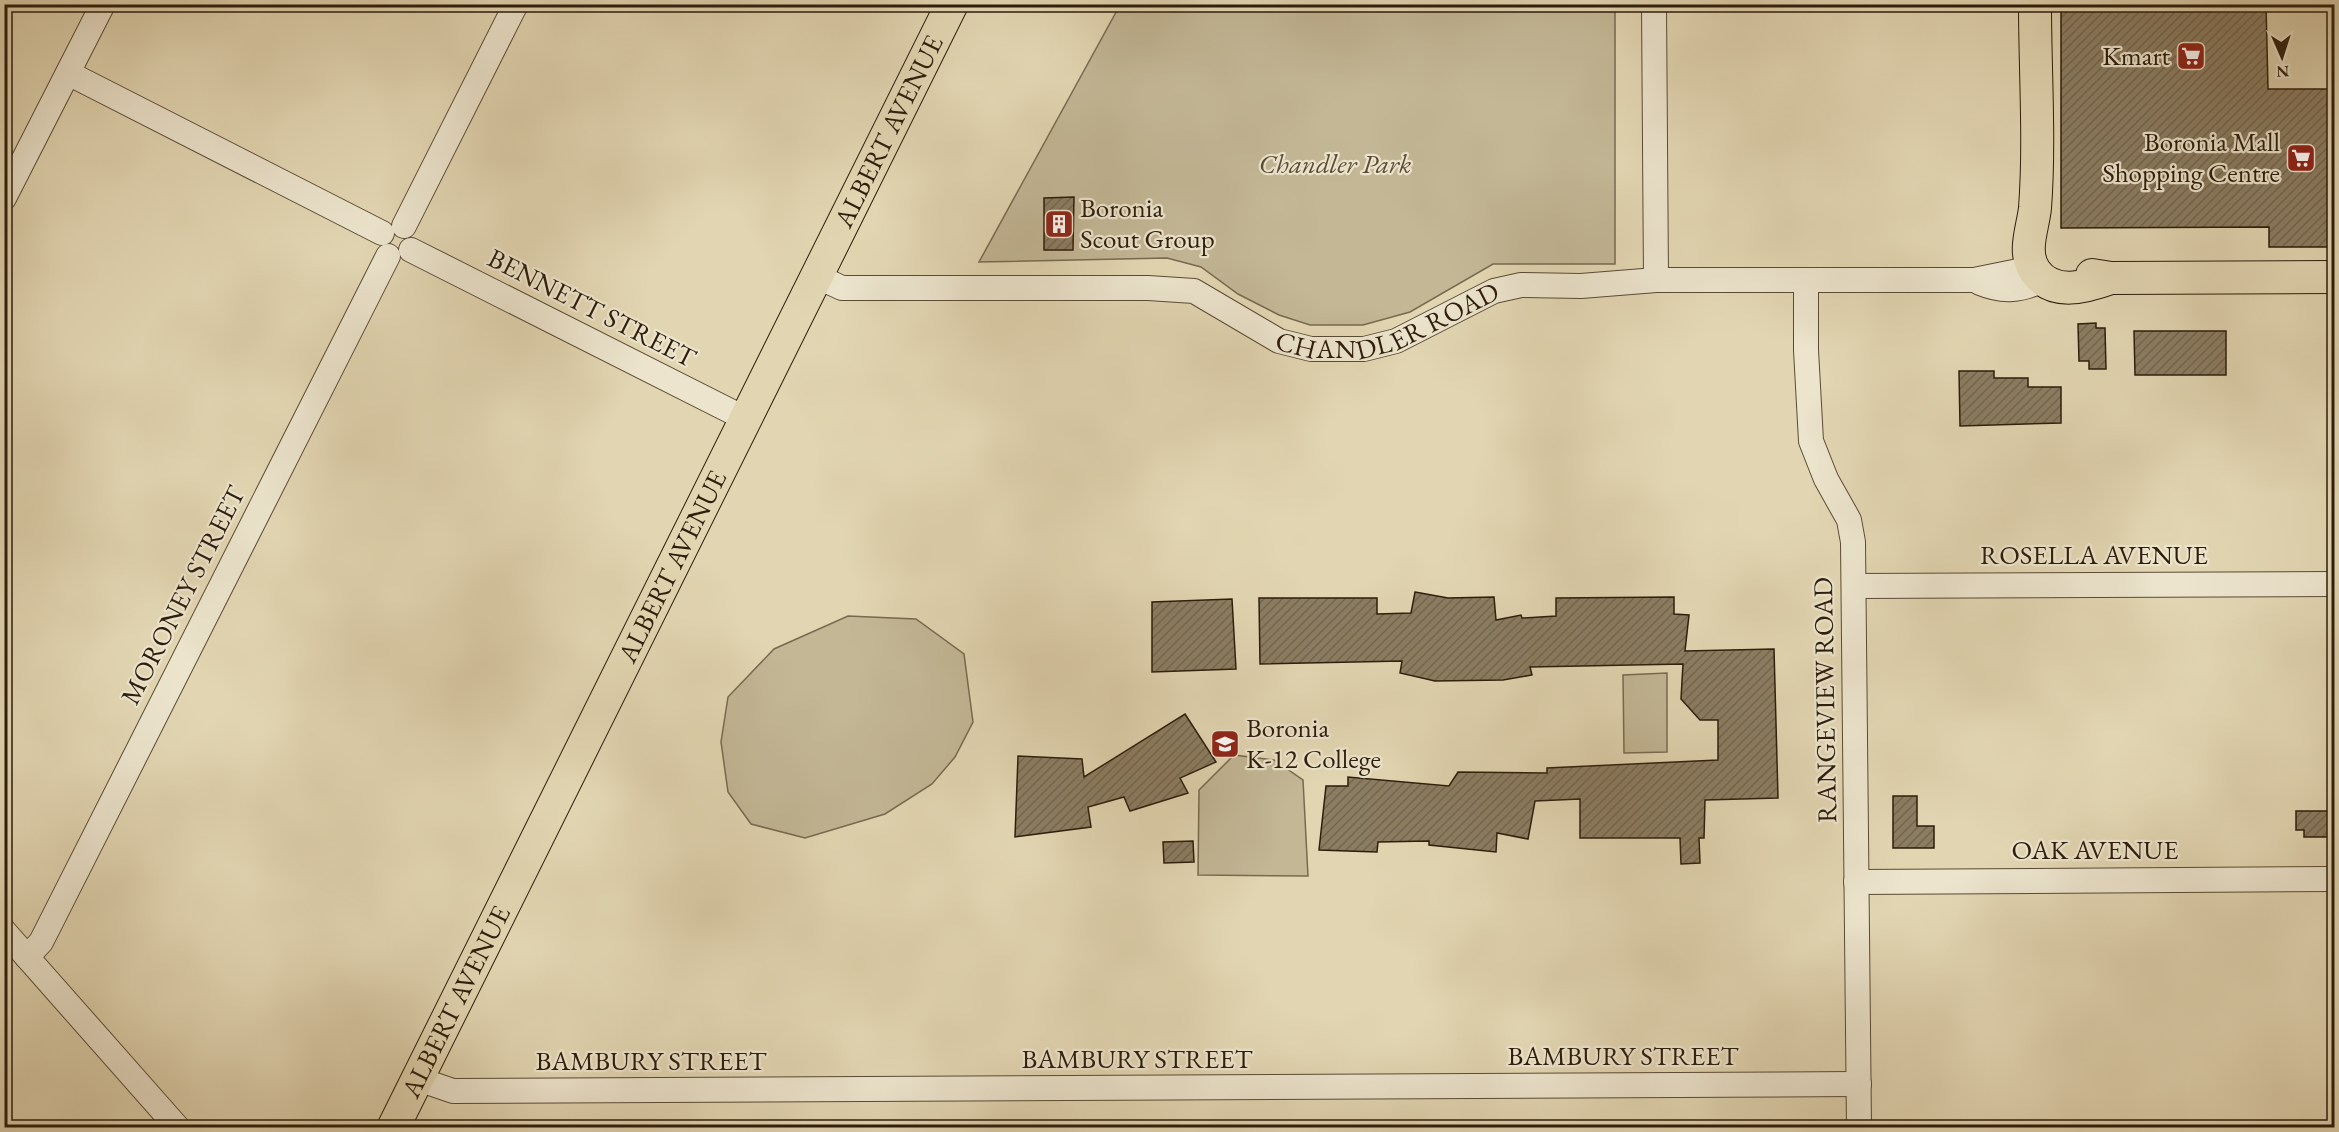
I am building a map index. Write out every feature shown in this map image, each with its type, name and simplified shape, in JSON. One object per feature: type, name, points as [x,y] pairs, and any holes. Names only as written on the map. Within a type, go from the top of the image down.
[{"type":"main road","name":"ALBERT AVENUE","points":[[393,1128],[952,4]]},
{"type":"main road","points":[[2035,4],[2035,210],[2043,231],[2046,249],[2044,271],[2074,272],[2111,278],[2334,277]]},
{"type":"street","points":[[4,198],[103,4]]},
{"type":"street","points":[[400,253],[380,246],[393,229],[516,4]]},
{"type":"street","points":[[1654,4],[1656,280]]},
{"type":"street","points":[[68,73],[393,229]]},
{"type":"street","name":"BENNETT STREET","points":[[400,253],[746,419]]},
{"type":"street","name":"MORONEY STREET","points":[[27,957],[41,942],[400,253]]},
{"type":"street","name":"CHANDLER ROAD","points":[[816,276],[842,288],[1148,288],[1194,291],[1279,340],[1311,349],[1353,349],[1396,341],[1494,291],[1521,285],[1581,286],[1656,280],[1806,282],[1974,280],[1997,290],[2013,290],[2044,271]]},
{"type":"street","name":"RANGEVIEW ROAD","points":[[1806,282],[1806,350],[1811,441],[1826,479],[1849,520],[1854,586],[1859,1128]]},
{"type":"street","name":"ROSELLA AVENUE","points":[[1854,586],[2334,584]]},
{"type":"street","name":"OAK AVENUE","points":[[1856,882],[2334,879]]},
{"type":"street","points":[[4,931],[178,1128]]},
{"type":"street","name":"BAMBURY STREET","points":[[418,1078],[453,1092],[1859,1084]]},
{"type":"green space","name":"Chandler Park","points":[[1120,5],[1615,5],[1615,264],[1493,264],[1410,312],[1363,325],[1310,325],[1279,315],[1238,294],[1201,267],[1167,258],[979,262]]},
{"type":"green space","points":[[848,616],[916,619],[964,654],[973,722],[955,757],[932,784],[885,814],[805,838],[751,824],[728,792],[721,742],[728,697],[774,649]]},
{"type":"green space","points":[[1667,673],[1667,752],[1624,753],[1623,675]]},
{"type":"green space","points":[[1234,755],[1274,760],[1303,780],[1308,876],[1198,875],[1199,790]]},
{"type":"building","points":[[2061,4],[2266,4],[2268,89],[2334,89],[2334,247],[2269,247],[2269,227],[2061,228]]},
{"type":"building","name":"Boronia Scout Group","points":[[1074,197],[1073,250],[1044,250],[1044,198]]},
{"type":"building","points":[[2096,323],[2096,328],[2105,328],[2106,369],[2089,369],[2089,361],[2079,361],[2078,324]]},
{"type":"building","points":[[2134,331],[2226,331],[2226,375],[2135,375]]},
{"type":"building","points":[[1959,371],[1994,371],[1994,378],[2028,378],[2028,387],[2061,387],[2061,423],[1960,426]]},
{"type":"building","points":[[1415,592],[1448,598],[1494,597],[1496,620],[1521,615],[1522,618],[1556,616],[1556,598],[1674,597],[1674,614],[1689,615],[1685,651],[1774,649],[1778,798],[1705,800],[1704,838],[1699,838],[1700,863],[1681,864],[1680,838],[1580,838],[1580,799],[1535,801],[1528,839],[1497,833],[1496,852],[1429,845],[1429,841],[1378,842],[1377,852],[1319,850],[1326,786],[1348,786],[1348,777],[1449,786],[1458,772],[1547,773],[1547,768],[1718,760],[1718,720],[1700,720],[1681,699],[1683,664],[1530,667],[1532,675],[1503,680],[1435,681],[1400,673],[1402,661],[1260,664],[1259,598],[1377,598],[1377,614],[1411,613]]},
{"type":"building","points":[[1232,599],[1236,669],[1152,672],[1152,602]]},
{"type":"building","points":[[1185,714],[1216,762],[1180,778],[1188,793],[1130,811],[1124,797],[1088,807],[1091,827],[1015,837],[1018,756],[1082,759],[1084,777]]},
{"type":"building","points":[[1893,796],[1917,796],[1917,826],[1934,826],[1934,848],[1893,848]]},
{"type":"building","points":[[2296,811],[2334,811],[2334,837],[2304,837],[2304,830],[2296,830]]},
{"type":"building","points":[[1193,841],[1194,862],[1164,863],[1163,842]]},
{"type":"place","name":"Kmart","points":[[2191,56]]},
{"type":"place","name":"Boronia Mall Shopping Centre","points":[[2301,158]]},
{"type":"place","name":"Boronia Scout Group","points":[[1059,224]]},
{"type":"place","name":"Boronia K-12 College","points":[[1225,744]]}]
